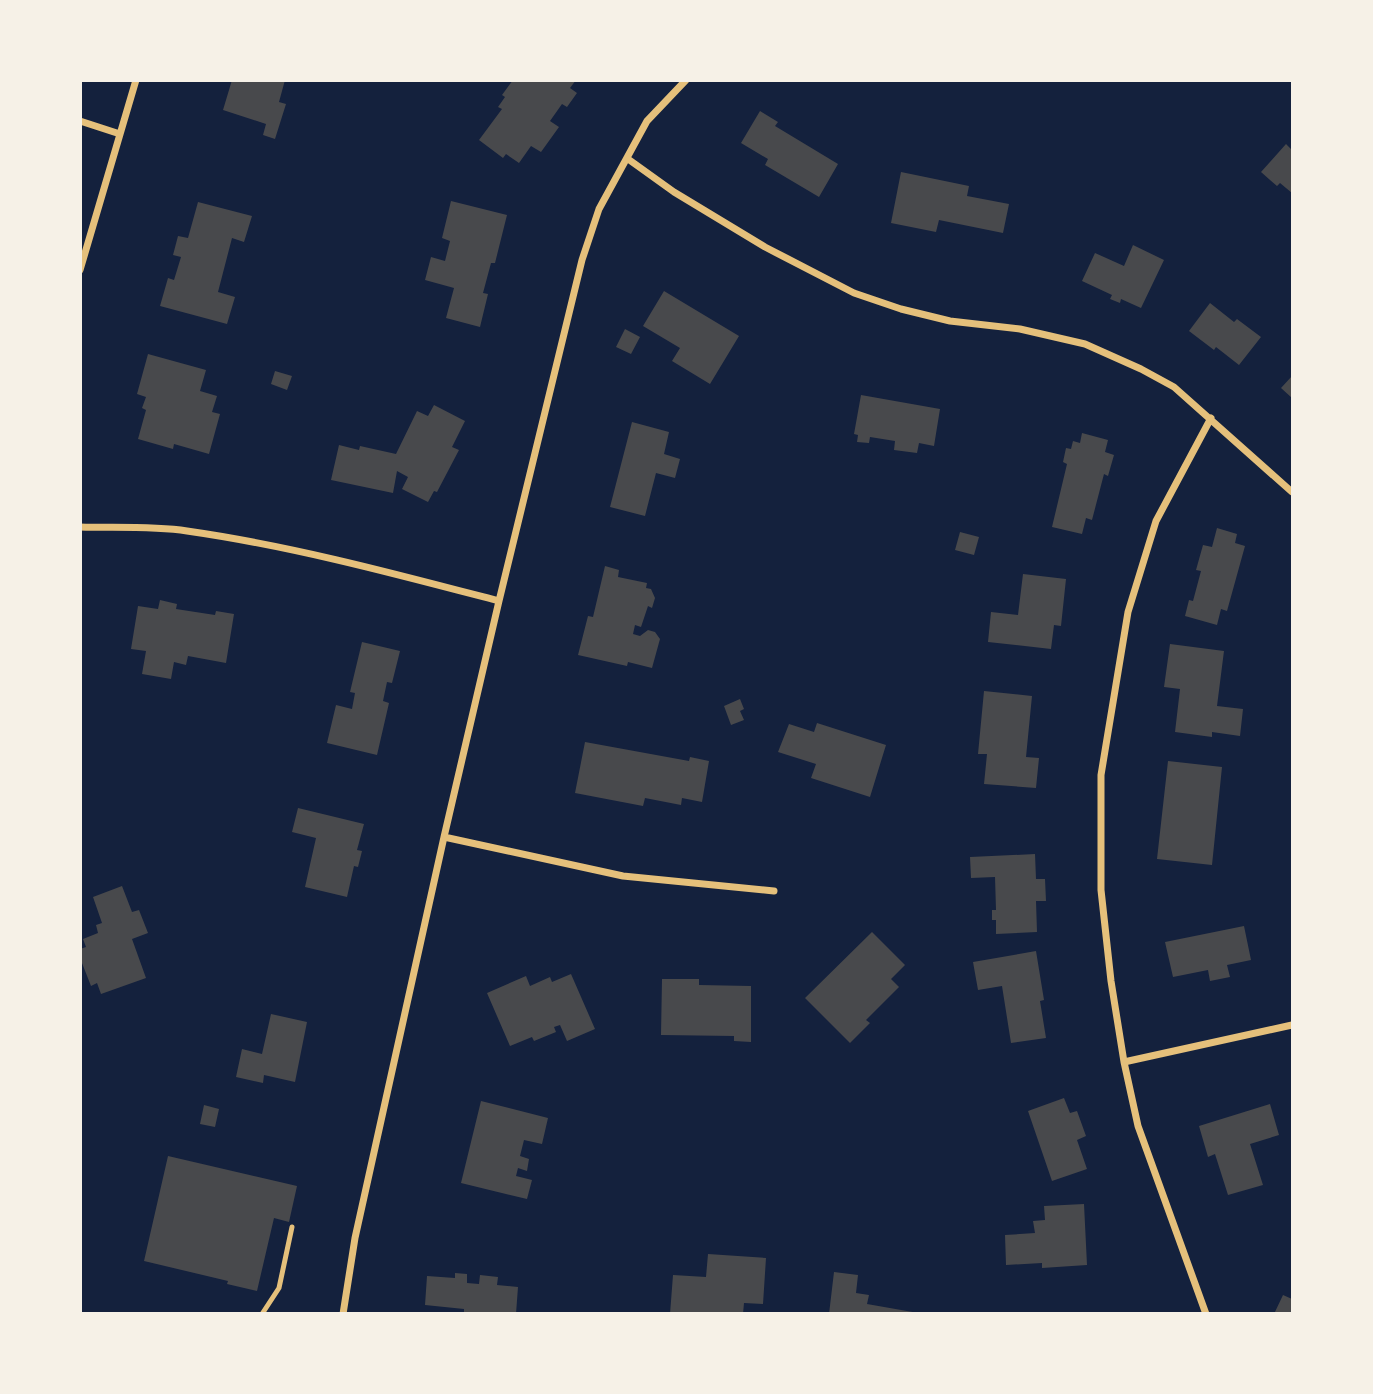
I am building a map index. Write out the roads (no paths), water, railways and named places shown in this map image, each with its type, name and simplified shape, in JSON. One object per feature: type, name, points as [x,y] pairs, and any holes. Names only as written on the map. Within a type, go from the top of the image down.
[{"type":"street","points":[[80,270],[136,80]]},
{"type":"street","points":[[343,1314],[355,1238],[444,837],[582,260],[599,209],[647,121],[686,80]]},
{"type":"street","points":[[80,121],[120,134]]},
{"type":"street","points":[[628,159],[674,192],[765,247],[854,293],[901,309],[950,321],[1020,328],[1085,344],[1142,369],[1174,387],[1293,492]]},
{"type":"street","points":[[1206,1314],[1138,1126],[1124,1062],[1111,981],[1101,890],[1101,775],[1128,612],[1156,521],[1211,418]]},
{"type":"street","points":[[80,527],[184,530],[256,543],[499,601]]},
{"type":"street","points":[[444,837],[623,876],[774,891]]},
{"type":"street","points":[[1124,1062],[1293,1025]]},
{"type":"lane","points":[[262,1314],[279,1288],[292,1227]]}]
